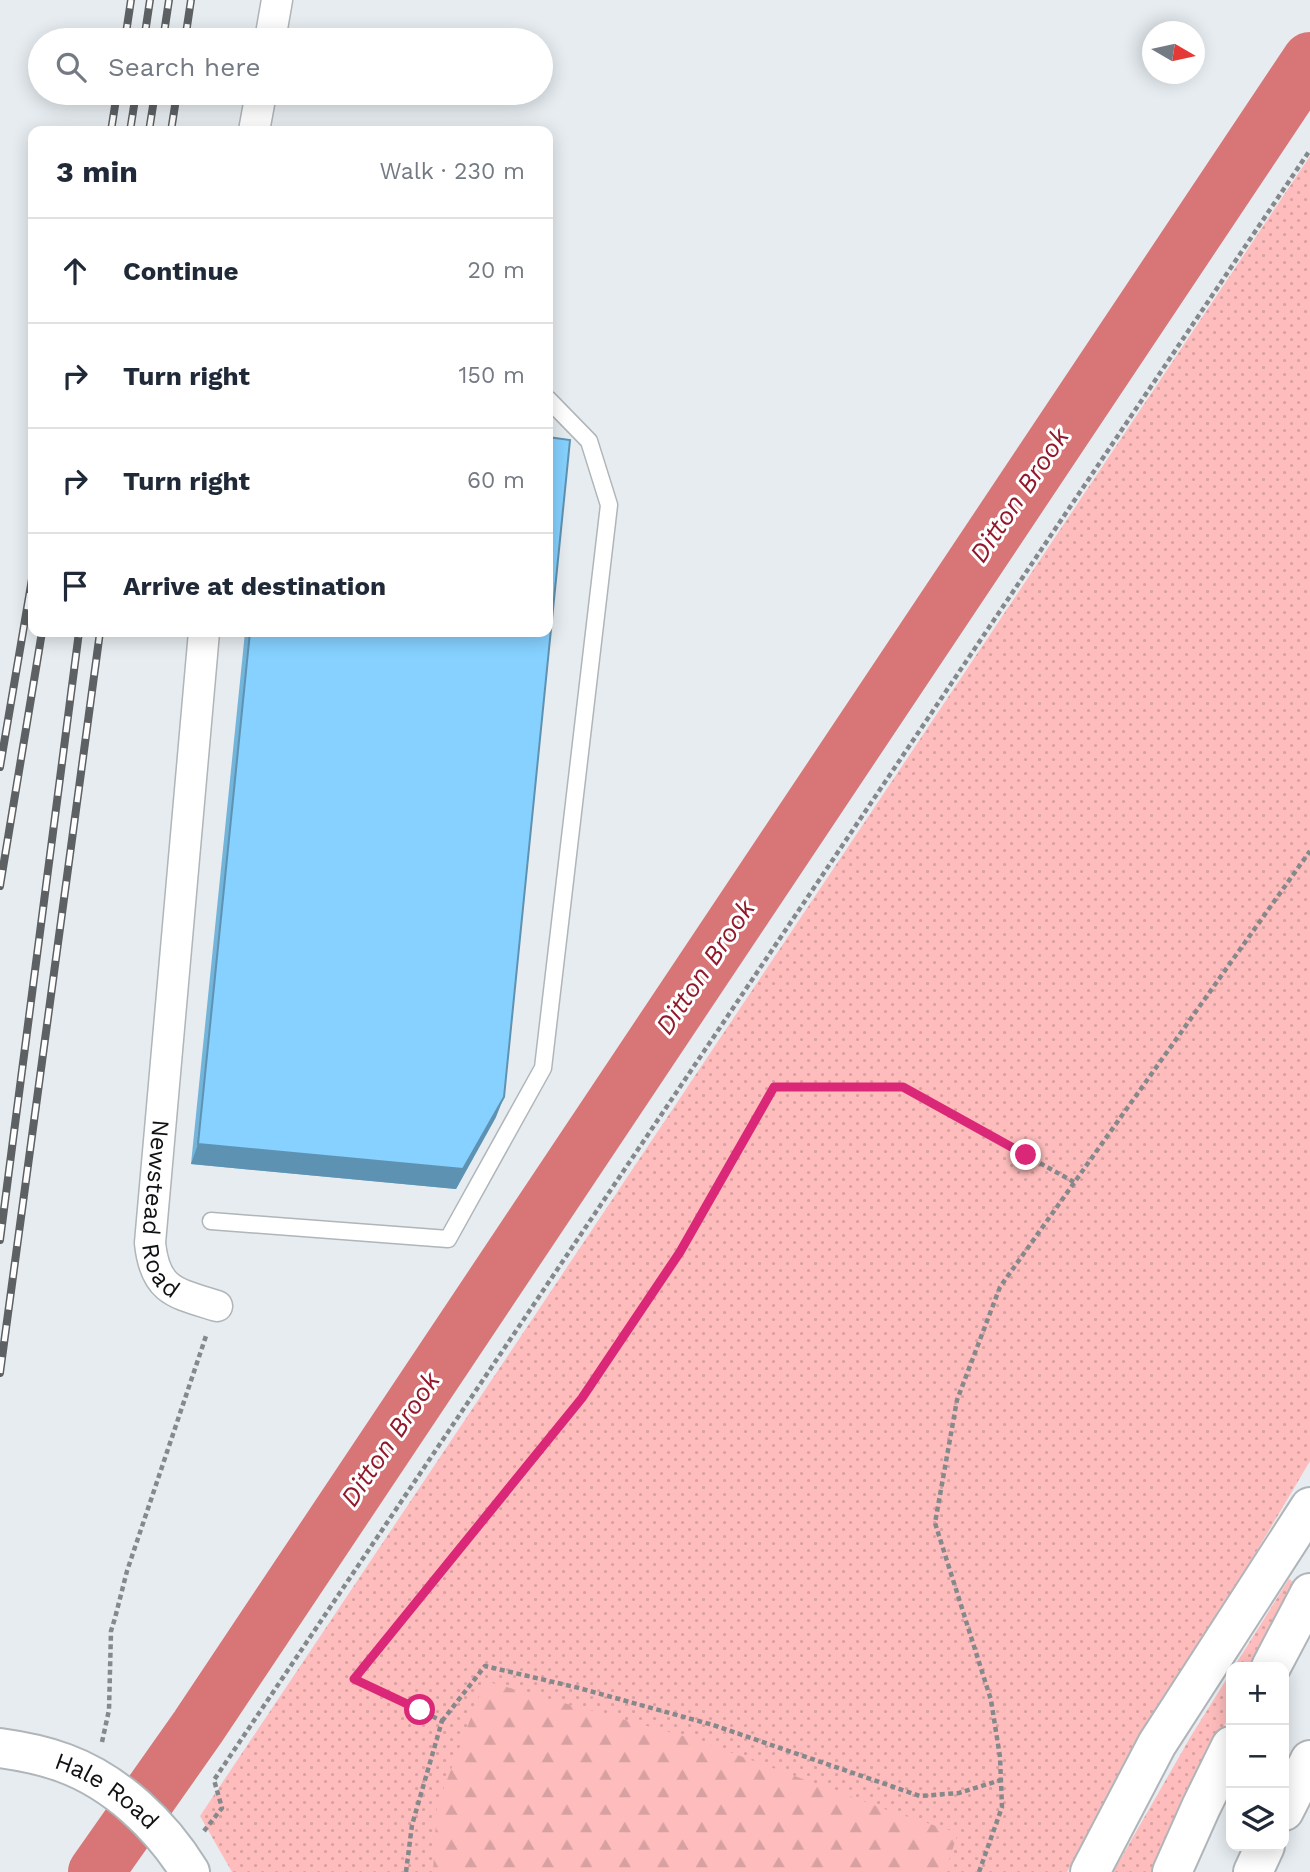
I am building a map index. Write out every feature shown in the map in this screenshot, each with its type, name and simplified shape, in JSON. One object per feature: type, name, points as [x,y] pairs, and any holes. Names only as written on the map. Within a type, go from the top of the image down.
[{"type":"main road","points":[[1090,1872],[1157,1744],[1310,1507]]},
{"type":"main road","points":[[1274,1662],[1310,1593]]},
{"type":"main road","name":"Hale Road","points":[[8,1749],[65,1763],[88,1773],[119,1794],[157,1826],[190,1872]]},
{"type":"main road","points":[[1172,1872],[1226,1756]]},
{"type":"main road","points":[[1289,1801],[1310,1760]]},
{"type":"main road","points":[[1253,1872],[1263,1851]]},
{"type":"street","points":[[272,28],[277,0]]},
{"type":"street","points":[[255,126],[259,105]]},
{"type":"street","name":"Newstead Road","points":[[204,637],[150,1243],[152,1263],[161,1280],[179,1294],[217,1306]]},
{"type":"lane","points":[[211,1222],[448,1239],[544,1068],[609,505],[589,440],[553,404]]},
{"type":"path","points":[[222,1808],[214,1780],[1310,150]]},
{"type":"path","points":[[979,1872],[1002,1807],[1000,1757],[991,1700],[935,1522],[957,1401],[1000,1287],[1310,851]]},
{"type":"path","points":[[442,1721],[354,1679],[582,1398],[680,1252],[774,1087],[903,1087],[1074,1182]]},
{"type":"path","name":"Newstead Road","points":[[88,1773],[100,1751],[110,1710],[111,1631],[127,1571],[217,1306]]},
{"type":"path","points":[[406,1872],[412,1825],[442,1721],[485,1666],[579,1688],[713,1725],[920,1796],[959,1793],[1001,1780]]},
{"type":"green space","points":[[1310,156],[1310,1461],[1067,1872],[232,1872],[200,1816]]},
{"type":"green space","points":[[1289,1579],[1298,1585],[1257,1662],[1237,1662]]},
{"type":"green space","points":[[1226,1680],[1226,1722],[1152,1872],[1113,1872]]},
{"type":"green space","points":[[485,1681],[694,1739],[958,1833],[945,1872],[433,1872],[437,1806]]},
{"type":"building","points":[[553,438],[570,440],[553,609]]},
{"type":"building","points":[[249,637],[550,637],[504,1097],[463,1169],[198,1144]]},
{"type":"waterway","name":"Ditton Brook","points":[[96,1872],[198,1727],[1310,60]]},
{"type":"railway","points":[[127,28],[131,0]]},
{"type":"railway","points":[[146,28],[150,0]]},
{"type":"railway","points":[[165,28],[169,0]]},
{"type":"railway","points":[[187,28],[191,0]]},
{"type":"railway","points":[[112,126],[115,105]]},
{"type":"railway","points":[[131,126],[134,105]]},
{"type":"railway","points":[[150,126],[153,105]]},
{"type":"railway","points":[[172,126],[175,105]]},
{"type":"railway","points":[[0,767],[28,602]]},
{"type":"railway","points":[[0,886],[41,637]]},
{"type":"railway","points":[[0,1240],[78,637]]},
{"type":"railway","points":[[0,1373],[99,637]]},
{"type":"route","points":[[420,1710],[354,1679],[582,1398],[680,1252],[774,1087],[903,1087],[1026,1155]]}]
